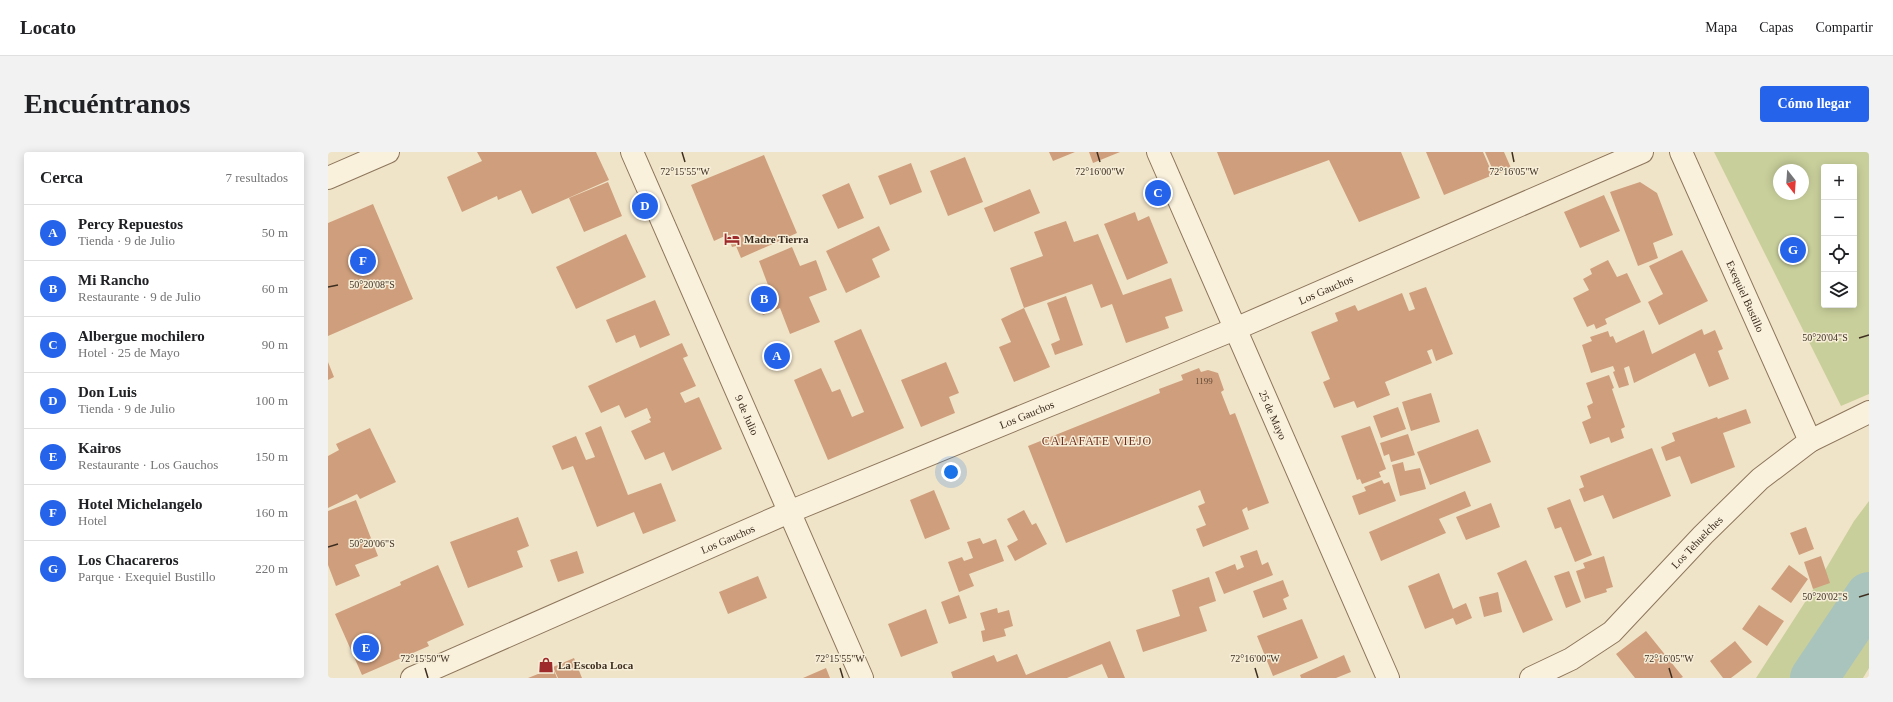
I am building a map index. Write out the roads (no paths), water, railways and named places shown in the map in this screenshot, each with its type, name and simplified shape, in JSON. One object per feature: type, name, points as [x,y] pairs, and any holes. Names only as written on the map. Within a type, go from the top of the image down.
[{"type":"street","points":[[328,178],[388,152]]},
{"type":"street","name":"9 de Julio","points":[[632,152],[862,678]]},
{"type":"street","name":"25 de Mayo","points":[[1158,152],[1388,678]]},
{"type":"street","name":"Los Gauchos","points":[[412,678],[789,512],[1235,329],[1642,152]]},
{"type":"street","name":"Exequiel Bustillo","points":[[1681,152],[1810,441]]},
{"type":"street","name":"Los Tehuelches","points":[[1531,678],[1570,659],[1612,632],[1703,535],[1760,479],[1810,441],[1869,412]]},
{"type":"waterway","points":[[1814,678],[1869,596]]},
{"type":"place","name":"Albergue mochilero","points":[[1158,193]]},
{"type":"place","name":"Don Luis","points":[[645,206]]},
{"type":"place","name":"Madre Tierra","points":[[732,239]]},
{"type":"place","name":"Los Chacareros","points":[[1793,250]]},
{"type":"place","name":"Hotel Michelangelo","points":[[363,261]]},
{"type":"place","name":"Mi Rancho","points":[[764,299]]},
{"type":"place","name":"Percy Repuestos","points":[[777,356]]},
{"type":"place","name":"Kairos","points":[[366,648]]},
{"type":"place","name":"La Escoba Loca","points":[[546,665]]},
{"type":"district","name":"CALAFATE VIEJO","points":[[1097,441]]}]
